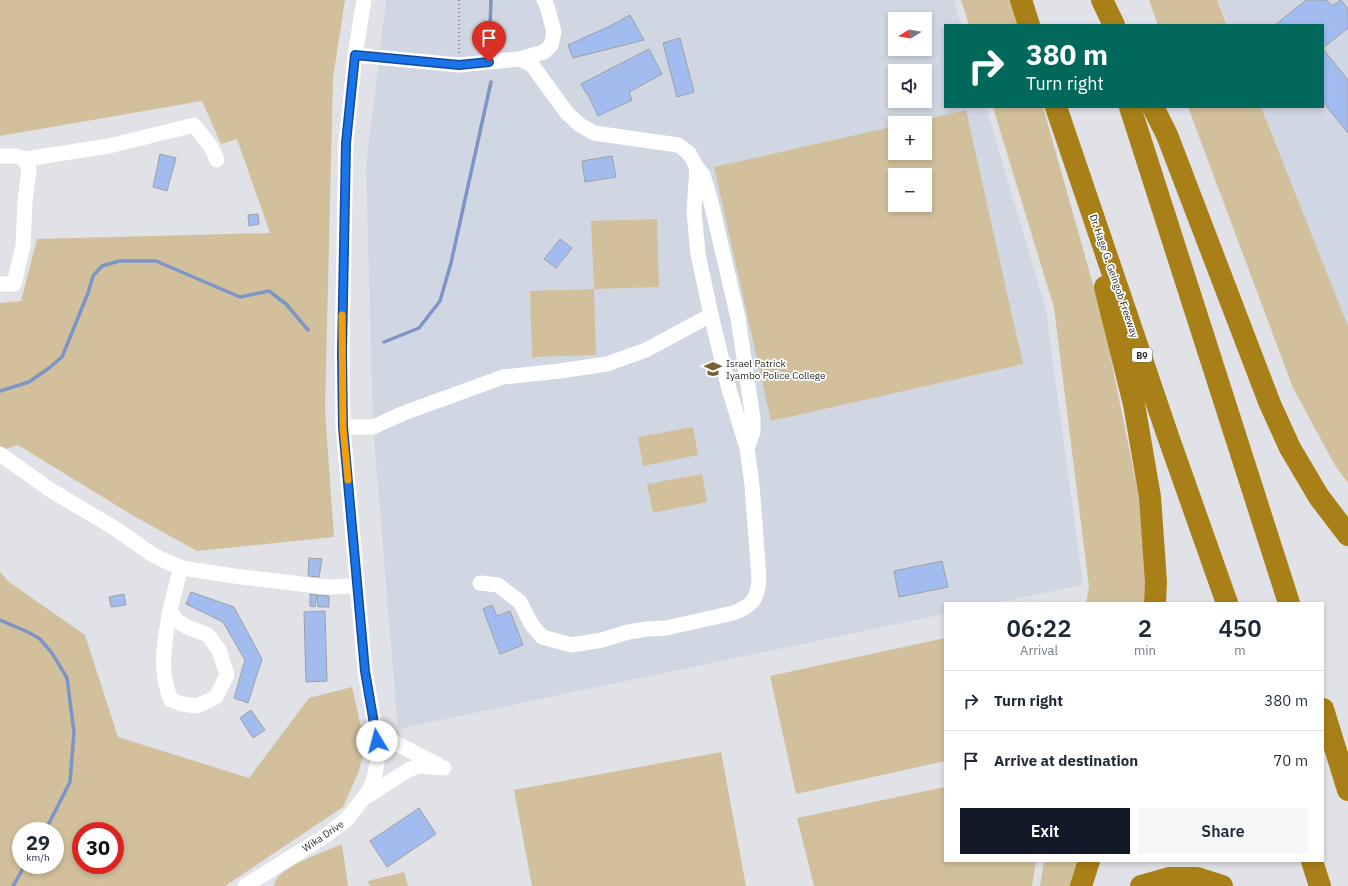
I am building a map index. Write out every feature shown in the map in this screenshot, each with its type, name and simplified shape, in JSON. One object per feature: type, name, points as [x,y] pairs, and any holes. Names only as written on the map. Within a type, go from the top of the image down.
[{"type":"highway","points":[[1021,0],[1029,24]]},
{"type":"highway","points":[[1096,0],[1104,24]]},
{"type":"highway","points":[[1102,0],[1114,24]]},
{"type":"highway","name":"Dr. Hage G. Geingob Freeway","points":[[1056,108],[1169,439],[1227,602]]},
{"type":"highway","points":[[1130,108],[1289,602]]},
{"type":"highway","points":[[1154,108],[1167,135],[1270,404],[1290,448],[1319,497],[1348,535]]},
{"type":"highway","points":[[1072,152],[1134,404],[1150,497],[1156,582],[1155,602]]},
{"type":"highway","points":[[1324,712],[1348,790]]},
{"type":"highway","points":[[1081,886],[1090,862]]},
{"type":"highway","points":[[1312,862],[1320,886]]},
{"type":"highway","points":[[1141,886],[1169,878],[1197,878],[1222,886]]},
{"type":"street","name":"Wika Drive","points":[[245,886],[325,836],[348,819],[369,790],[374,779],[377,764],[378,750],[376,733],[365,671],[343,427],[342,352],[346,143],[355,55],[364,0]]},
{"type":"street","points":[[355,55],[459,65],[519,59],[544,52],[551,45],[554,32],[544,0]]},
{"type":"street","points":[[519,59],[532,65],[567,113],[580,125],[594,133],[678,145],[689,153],[703,176],[711,202],[738,318],[753,419],[753,432],[747,448]]},
{"type":"street","points":[[0,156],[16,156],[25,159],[109,146],[194,125],[211,147],[217,160]]},
{"type":"street","points":[[0,284],[14,284],[23,246],[25,202],[29,170],[25,159]]},
{"type":"street","points":[[480,583],[498,585],[520,602],[532,625],[542,637],[572,645],[602,640],[647,628],[666,628],[733,613],[751,604],[759,590],[752,485],[747,448],[729,389],[698,254],[694,211],[697,168]]},
{"type":"street","points":[[343,427],[373,427],[404,413],[503,377],[607,364],[646,350],[711,315]]},
{"type":"street","points":[[0,454],[50,489],[116,529],[162,560],[182,568],[326,587],[357,586]]},
{"type":"street","points":[[170,610],[177,621],[187,627],[208,635],[219,650],[227,675],[216,697],[197,706],[182,704],[171,700],[165,687],[163,668],[164,643],[170,610],[182,568]]},
{"type":"street","points":[[361,800],[408,770],[420,766],[444,768],[376,733]]},
{"type":"path","points":[[459,0],[459,65]]},
{"type":"shaded area","points":[[0,0],[345,0],[333,78],[325,411],[334,537],[197,551],[132,515],[18,445],[0,451],[0,303],[21,301],[37,239],[270,233],[237,139],[221,144],[202,101],[0,136]]},
{"type":"shaded area","name":"Israel Patrick Iyambo Police College","points":[[386,0],[954,0],[961,24],[944,24],[944,108],[986,108],[1046,310],[1083,585],[1000,602],[944,602],[944,614],[398,729],[373,427],[366,167]]},
{"type":"shaded area","points":[[961,0],[1011,0],[1019,24],[969,24]]},
{"type":"shaded area","points":[[1149,0],[1217,0],[1227,24],[1158,24]]},
{"type":"shaded area","points":[[1218,0],[1348,0],[1348,326],[1261,108],[1324,108],[1324,24],[1228,24]]},
{"type":"shaded area","points":[[993,108],[1043,108],[1103,320],[1145,527],[1146,577],[1144,602],[1086,602],[1089,587],[1054,308]]},
{"type":"shaded area","points":[[1188,108],[1261,108],[1348,326],[1348,483],[1336,467],[1293,388]]},
{"type":"shaded area","points":[[966,110],[1023,364],[771,421],[714,167],[888,128],[888,160],[932,160],[932,118]]},
{"type":"shaded area","points":[[657,219],[659,287],[594,289],[591,221]]},
{"type":"shaded area","points":[[594,289],[596,355],[532,357],[530,291]]},
{"type":"shaded area","points":[[693,427],[698,455],[643,466],[638,437]]},
{"type":"shaded area","points":[[702,474],[707,502],[653,513],[647,484]]},
{"type":"shaded area","points":[[0,572],[9,582],[85,635],[118,737],[249,778],[309,698],[352,687],[365,745],[359,771],[343,807],[225,886],[0,886]]},
{"type":"shaded area","points":[[944,638],[944,761],[796,794],[770,676]]},
{"type":"shaded area","points":[[721,752],[746,886],[532,886],[514,790]]},
{"type":"shaded area","points":[[944,787],[944,862],[1036,862],[1032,886],[814,886],[797,818]]},
{"type":"shaded area","points":[[342,844],[348,886],[274,886],[277,879],[292,866]]},
{"type":"shaded area","points":[[1044,862],[1080,862],[1071,886],[1040,886]]},
{"type":"shaded area","points":[[404,872],[408,886],[369,886],[368,881]]},
{"type":"building","points":[[1306,0],[1327,0],[1332,6],[1341,0],[1348,9],[1348,28],[1324,47],[1324,24],[1276,24]]},
{"type":"building","points":[[630,15],[644,40],[573,58],[568,45]]},
{"type":"building","points":[[680,38],[694,92],[677,97],[663,43]]},
{"type":"building","points":[[649,49],[662,74],[629,92],[632,100],[598,116],[587,92],[586,93],[581,84]]},
{"type":"building","points":[[1324,50],[1348,80],[1348,133],[1324,103]]},
{"type":"building","points":[[160,154],[176,158],[167,191],[153,187]]},
{"type":"building","points":[[612,156],[616,177],[585,182],[582,161]]},
{"type":"building","points":[[258,214],[259,224],[249,226],[248,215]]},
{"type":"building","points":[[560,239],[572,248],[556,268],[544,259]]},
{"type":"building","points":[[309,558],[322,559],[319,577],[309,576]]},
{"type":"building","points":[[942,561],[948,587],[899,597],[894,571]]},
{"type":"building","points":[[191,592],[234,607],[262,659],[248,703],[234,698],[245,660],[223,622],[186,604]]},
{"type":"building","points":[[124,594],[126,605],[111,607],[109,597]]},
{"type":"building","points":[[310,594],[317,595],[315,607],[310,606]]},
{"type":"building","points":[[317,595],[329,596],[329,607],[318,607]]},
{"type":"building","points":[[492,605],[497,616],[510,611],[523,645],[500,654],[483,609]]},
{"type":"building","points":[[325,611],[327,681],[306,682],[304,612]]},
{"type":"building","points":[[251,710],[265,730],[253,738],[240,718]]},
{"type":"building","points":[[419,808],[436,834],[387,867],[370,841]]},
{"type":"waterway","points":[[489,52],[491,0]]},
{"type":"waterway","points":[[384,342],[419,328],[440,301],[451,263],[491,82]]},
{"type":"waterway","points":[[0,391],[29,382],[62,357],[88,293],[93,276],[102,266],[119,261],[156,261],[240,297],[269,291],[286,304],[308,330]]},
{"type":"waterway","points":[[0,620],[40,639],[52,653],[67,678],[74,732],[70,782],[50,822]]},
{"type":"waterway","points":[[13,886],[20,874]]},
{"type":"slow traffic","points":[[342,315],[343,427],[348,480]]},
{"type":"place","name":"Israel Patrick Iyambo Police College","points":[[713,369]]},
{"type":"route","points":[[377,741],[365,671],[343,427],[342,352],[346,143],[355,55],[459,65],[489,62]]}]
